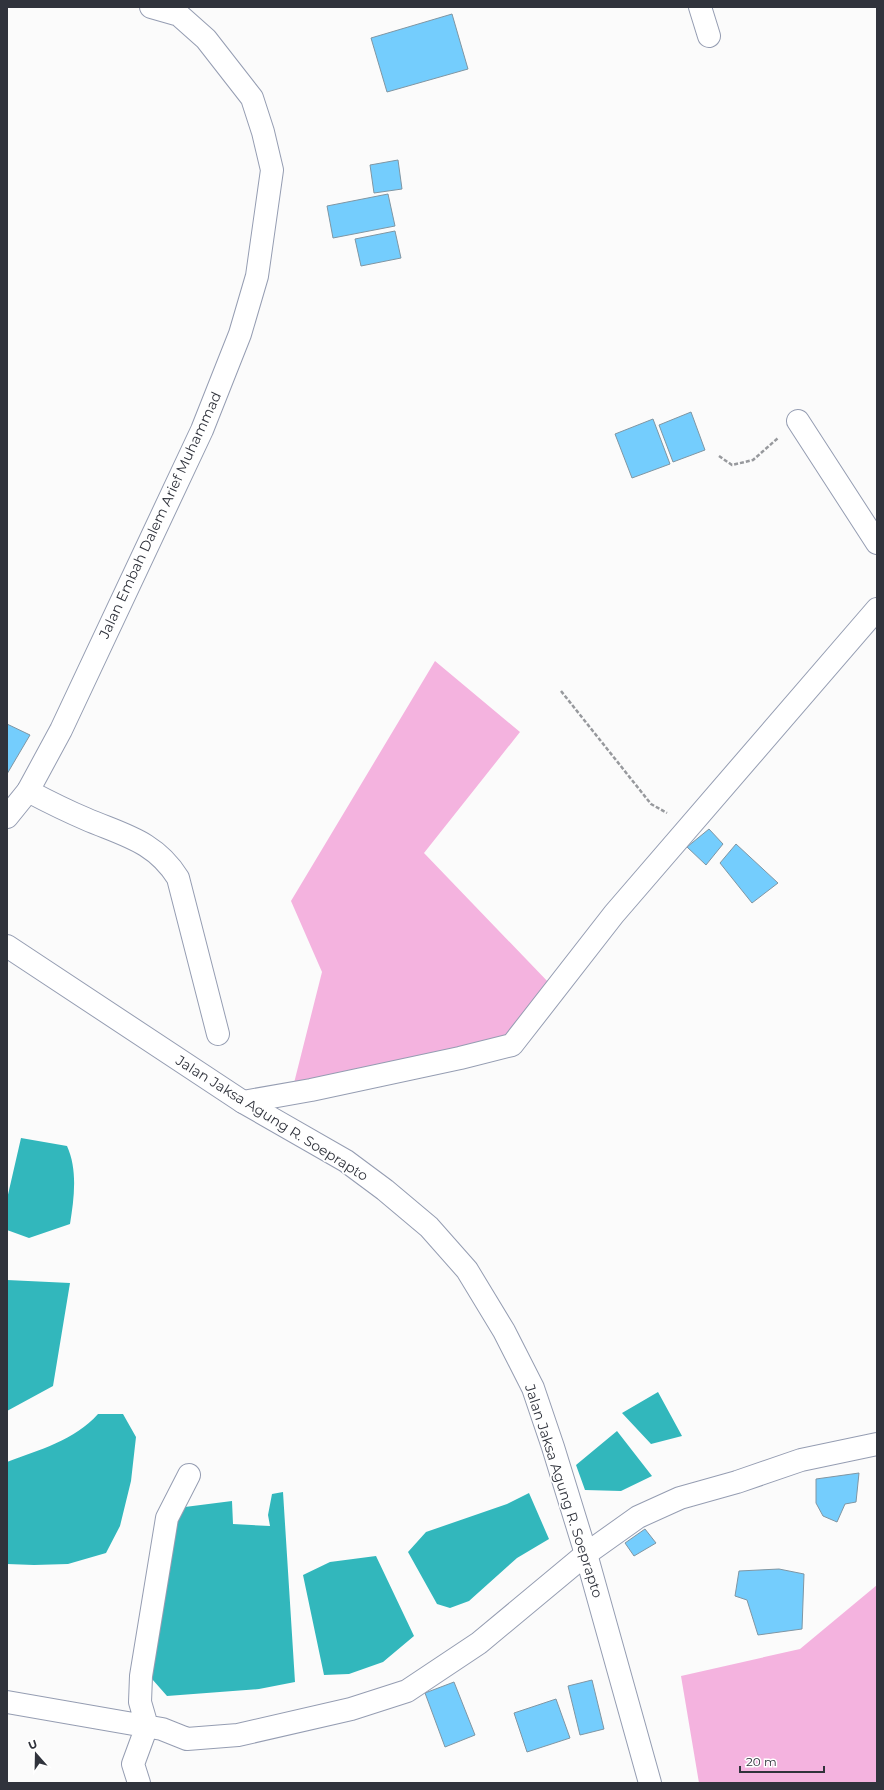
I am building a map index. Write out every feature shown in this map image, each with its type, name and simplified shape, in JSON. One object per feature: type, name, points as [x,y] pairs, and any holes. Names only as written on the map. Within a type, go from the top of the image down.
[{"type":"street","name":"Jalan Embah Dalem Arief Muhammad","points":[[7,816],[28,791],[61,730],[202,430],[240,334],[258,276],[272,170],[263,132],[252,98],[206,40],[180,15],[151,7]]},
{"type":"street","points":[[700,7],[708,36]]},
{"type":"street","points":[[798,421],[877,543]]},
{"type":"street","points":[[243,1102],[311,1090],[445,1062],[512,1045],[614,914],[877,608]]},
{"type":"street","points":[[28,791],[87,820],[133,838],[169,864],[178,878],[218,1034]]},
{"type":"street","name":"Jalan Jaksa Agung R. Soeprapto","points":[[7,946],[243,1102],[346,1161],[385,1190],[429,1227],[466,1270],[504,1331],[533,1388],[586,1554],[650,1783]]},
{"type":"street","points":[[7,1702],[162,1729],[187,1739],[238,1735],[351,1709],[407,1691],[479,1643],[586,1554],[638,1517],[680,1498],[737,1482],[801,1460],[877,1444]]},
{"type":"street","points":[[139,1783],[133,1764],[147,1726],[140,1702],[141,1676],[167,1518],[189,1475]]},
{"type":"path","points":[[718,456],[732,465],[753,460],[798,421]]},
{"type":"path","points":[[561,691],[651,804],[690,826]]},
{"type":"shaded area","points":[[435,661],[520,732],[424,853],[551,985],[511,1037],[293,1087],[322,972],[291,901]]},
{"type":"shaded area","points":[[877,1585],[877,1783],[699,1783],[681,1676],[800,1649]]},
{"type":"water","points":[[21,1138],[67,1146],[73,1165],[74,1175],[74,1195],[70,1224],[29,1238],[7,1230],[7,1199]]},
{"type":"water","points":[[7,1280],[70,1283],[53,1386],[7,1411]]},
{"type":"water","points":[[658,1392],[682,1436],[651,1444],[622,1413]]},
{"type":"water","points":[[98,1414],[123,1414],[136,1437],[131,1481],[120,1526],[106,1553],[68,1564],[7,1564],[7,1462],[68,1437],[79,1431]]},
{"type":"water","points":[[617,1431],[652,1476],[621,1491],[585,1490],[576,1465]]},
{"type":"water","points":[[283,1492],[295,1682],[259,1689],[167,1696],[145,1671],[177,1508],[232,1501],[233,1524],[270,1526],[268,1515],[272,1494]]},
{"type":"water","points":[[529,1493],[549,1539],[517,1558],[469,1601],[450,1608],[437,1604],[408,1552],[426,1532],[507,1504]]},
{"type":"water","points":[[376,1556],[414,1636],[383,1662],[349,1674],[324,1675],[303,1575],[330,1562]]},
{"type":"building","points":[[452,14],[468,69],[387,92],[371,38]]},
{"type":"building","points":[[398,160],[402,189],[374,193],[370,165]]},
{"type":"building","points":[[388,194],[395,226],[333,238],[327,206]]},
{"type":"building","points":[[395,231],[401,258],[361,266],[355,239]]},
{"type":"building","points":[[691,412],[705,450],[673,462],[659,425]]},
{"type":"building","points":[[653,419],[670,464],[632,478],[615,434]]},
{"type":"building","points":[[7,724],[30,735],[7,774]]},
{"type":"building","points":[[709,829],[723,844],[706,865],[687,847]]},
{"type":"building","points":[[736,844],[778,883],[752,903],[720,863]]},
{"type":"building","points":[[859,1473],[856,1502],[845,1504],[837,1522],[823,1516],[816,1503],[816,1479]]},
{"type":"building","points":[[645,1529],[656,1543],[634,1556],[625,1543]]},
{"type":"building","points":[[779,1569],[804,1574],[802,1629],[758,1635],[747,1600],[735,1596],[739,1571]]},
{"type":"building","points":[[592,1680],[604,1729],[580,1735],[568,1686]]},
{"type":"building","points":[[454,1682],[475,1735],[445,1747],[425,1693]]},
{"type":"building","points":[[556,1699],[570,1738],[527,1752],[514,1713]]}]
